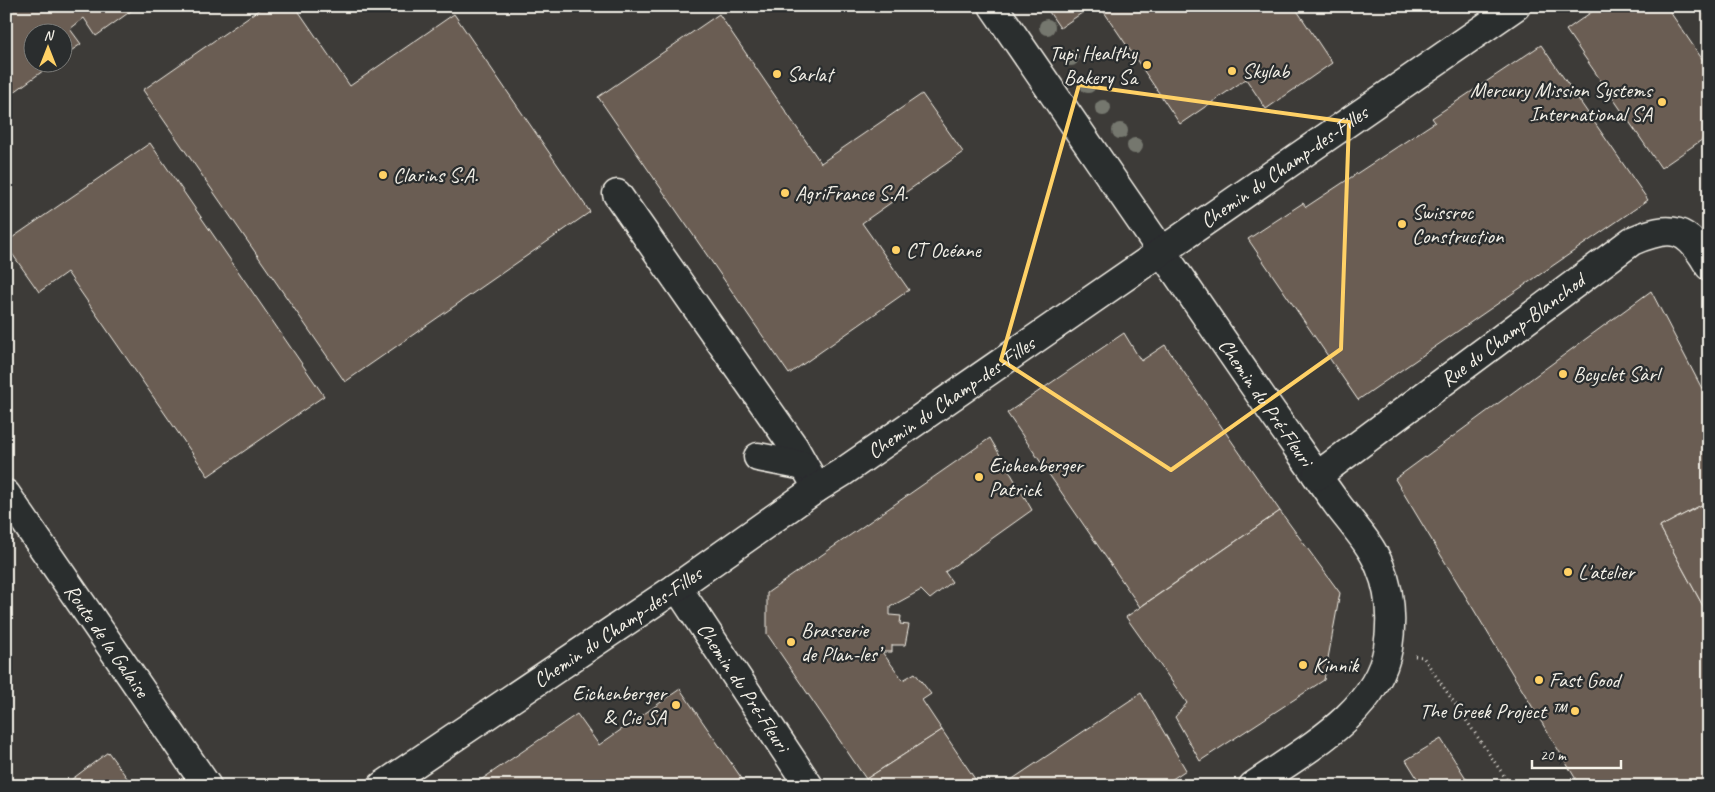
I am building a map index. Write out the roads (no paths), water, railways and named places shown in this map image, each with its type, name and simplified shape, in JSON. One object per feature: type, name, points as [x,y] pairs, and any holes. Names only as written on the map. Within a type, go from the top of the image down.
[{"type":"street","name":"Chemin du Pré-Fleuri","points":[[993,6],[1317,476],[1373,553],[1381,569],[1390,609],[1390,630],[1388,650],[1377,681],[1366,698],[1351,715],[1253,786]]},
{"type":"street","name":"Chemin du Champ-des-Filles","points":[[382,786],[677,587],[811,477],[844,472],[1516,6]]},
{"type":"street","points":[[617,194],[794,447],[811,477]]},
{"type":"street","name":"Rue du Champ-Blanchod","points":[[1317,476],[1632,241],[1649,234],[1669,230],[1681,233],[1700,251],[1709,266]]},
{"type":"street","points":[[758,457],[811,477]]},
{"type":"street","name":"Route de la Galaise","points":[[6,494],[207,786]]},
{"type":"street","name":"Chemin du Pré-Fleuri","points":[[677,587],[809,786]]},
{"type":"place","name":"Tupi Healthy Bakery Sa","points":[[1147,65]]},
{"type":"place","name":"Skylab","points":[[1232,71]]},
{"type":"place","name":"Sarlat","points":[[777,74]]},
{"type":"place","name":"Mercury Mission Systems International SA","points":[[1662,102]]},
{"type":"place","name":"Clarins S.A.","points":[[383,175]]},
{"type":"place","name":"AgriFrance S.A.","points":[[785,193]]},
{"type":"place","name":"Swissroc Construction","points":[[1402,224]]},
{"type":"place","name":"CT Océane","points":[[896,250]]},
{"type":"place","name":"Bcyclet Sàrl","points":[[1563,374]]},
{"type":"place","name":"Eichenberger Patrick","points":[[979,477]]},
{"type":"place","name":"L'atelier","points":[[1568,572]]},
{"type":"place","name":"Brasserie de Plan-les’","points":[[791,642]]},
{"type":"place","name":"Kinnik","points":[[1303,665]]},
{"type":"place","name":"Fast Good","points":[[1539,680]]},
{"type":"place","name":"Eichenberger & Cie SA","points":[[676,705]]},
{"type":"place","name":"The Greek Project ™","points":[[1575,711]]}]
